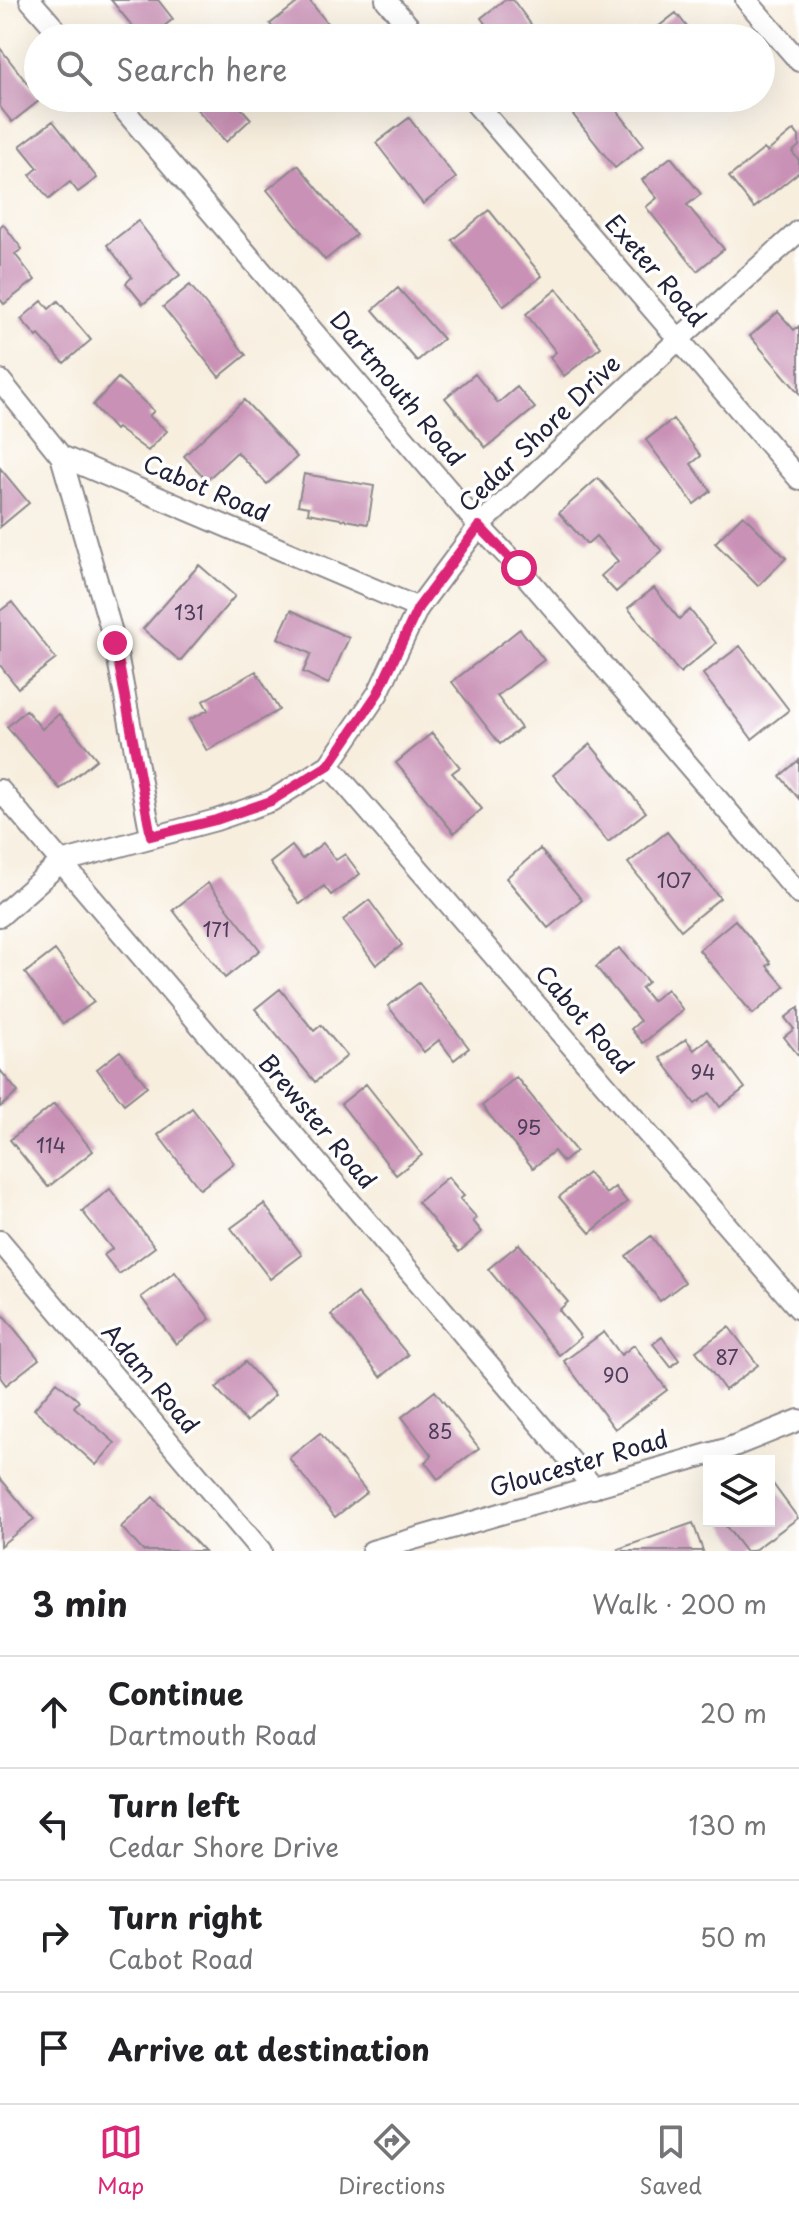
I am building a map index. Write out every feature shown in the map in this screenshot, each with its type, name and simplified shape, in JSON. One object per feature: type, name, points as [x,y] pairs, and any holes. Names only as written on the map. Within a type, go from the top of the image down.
[{"type":"street","points":[[30,0],[51,24]]},
{"type":"street","points":[[386,0],[407,24]]},
{"type":"street","points":[[746,0],[767,24]]},
{"type":"street","points":[[775,33],[799,61]]},
{"type":"street","name":"Dartmouth Road","points":[[126,112],[479,526],[519,568],[799,894]]},
{"type":"street","name":"Exeter Road","points":[[483,112],[799,479]]},
{"type":"street","name":"Cedar Shore Drive","points":[[0,916],[61,862],[216,820],[271,801],[329,765],[378,693],[418,608],[479,526],[799,231]]},
{"type":"street","name":"Cabot Road","points":[[0,380],[61,456],[115,643],[151,836]]},
{"type":"street","name":"Cabot Road","points":[[61,456],[418,608]]},
{"type":"street","name":"Cabot Road","points":[[329,765],[799,1309]]},
{"type":"street","name":"Brewster Road","points":[[0,790],[594,1488]]},
{"type":"street","name":"Adam Road","points":[[0,1241],[261,1551]]},
{"type":"street","name":"Gloucester Road","points":[[372,1551],[729,1448],[799,1420]]},
{"type":"building","points":[[111,0],[158,0],[173,19],[167,24],[131,24]]},
{"type":"building","points":[[301,0],[309,0],[328,24],[270,24]]},
{"type":"building","points":[[504,0],[513,0],[531,24],[486,24],[481,18]]},
{"type":"building","points":[[676,13],[685,24],[662,24]]},
{"type":"building","points":[[0,48],[24,79],[25,112],[12,122],[0,107]]},
{"type":"building","points":[[199,112],[245,112],[251,119],[226,142]]},
{"type":"building","points":[[571,112],[618,112],[644,145],[615,168]]},
{"type":"building","points":[[409,118],[456,178],[423,204],[376,143]]},
{"type":"building","points":[[53,121],[97,178],[78,192],[70,182],[49,199],[30,175],[38,168],[20,146]]},
{"type":"building","points":[[794,130],[799,136],[799,146],[792,152],[799,160],[799,172],[754,208],[729,177]]},
{"type":"building","points":[[671,157],[701,194],[687,205],[724,249],[697,271],[646,207],[657,198],[642,180]]},
{"type":"building","points":[[298,165],[356,235],[325,260],[267,190]]},
{"type":"building","points":[[489,210],[542,276],[504,306],[452,240]]},
{"type":"building","points":[[138,221],[180,275],[143,304],[126,283],[132,277],[107,245]]},
{"type":"building","points":[[3,224],[22,249],[15,254],[35,280],[4,304],[0,299],[0,227]]},
{"type":"building","points":[[190,285],[246,355],[219,377],[163,307]]},
{"type":"building","points":[[398,288],[443,339],[417,361],[373,310]]},
{"type":"building","points":[[557,289],[601,347],[564,376],[550,357],[556,352],[526,314]]},
{"type":"building","points":[[42,301],[49,309],[58,301],[91,340],[64,363],[21,319]]},
{"type":"building","points":[[778,312],[794,330],[799,326],[799,393],[750,336]]},
{"type":"building","points":[[475,374],[498,403],[517,387],[535,408],[486,448],[445,398]]},
{"type":"building","points":[[118,378],[154,411],[149,416],[167,431],[148,451],[117,428],[115,430],[93,405]]},
{"type":"building","points":[[244,400],[297,457],[267,484],[237,452],[207,480],[184,456]]},
{"type":"building","points":[[673,419],[701,456],[691,464],[711,491],[694,504],[646,440]]},
{"type":"building","points":[[0,468],[29,503],[0,527]]},
{"type":"building","points":[[304,474],[374,486],[368,524],[308,513],[309,507],[298,505]]},
{"type":"building","points":[[598,478],[662,551],[616,592],[601,576],[618,561],[596,536],[587,544],[559,513]]},
{"type":"building","points":[[743,515],[786,558],[758,586],[715,543]]},
{"type":"building","points":[[199,565],[235,596],[180,661],[143,629]]},
{"type":"building","points":[[654,588],[679,619],[690,610],[716,643],[680,673],[628,608]]},
{"type":"building","points":[[12,602],[56,659],[18,688],[0,665],[0,611]]},
{"type":"building","points":[[291,610],[349,638],[328,684],[303,672],[311,654],[278,638]]},
{"type":"building","points":[[520,629],[544,660],[497,696],[521,728],[500,744],[452,682]]},
{"type":"building","points":[[740,646],[789,710],[752,739],[703,674]]},
{"type":"building","points":[[256,671],[279,710],[207,751],[189,720],[208,710],[203,701]]},
{"type":"building","points":[[26,710],[42,729],[59,714],[97,759],[60,789],[7,727]]},
{"type":"building","points":[[432,733],[460,767],[452,773],[482,809],[454,833],[396,763]]},
{"type":"building","points":[[590,744],[646,812],[608,842],[553,775]]},
{"type":"building","points":[[799,760],[799,799],[780,776]]},
{"type":"building","points":[[667,832],[720,898],[681,930],[628,863]]},
{"type":"building","points":[[323,843],[336,860],[345,854],[360,874],[331,895],[324,886],[300,904],[270,863],[292,846],[302,859]]},
{"type":"building","points":[[540,849],[582,900],[548,928],[506,878]]},
{"type":"building","points":[[208,883],[260,950],[225,978],[173,910]]},
{"type":"building","points":[[369,900],[402,945],[376,965],[343,920]]},
{"type":"building","points":[[735,920],[771,963],[767,966],[785,987],[753,1014],[699,950]]},
{"type":"building","points":[[619,948],[648,982],[641,988],[652,1001],[667,989],[683,1010],[643,1043],[631,1029],[640,1021],[596,967]]},
{"type":"building","points":[[55,950],[94,1002],[63,1024],[25,973]]},
{"type":"building","points":[[419,983],[469,1048],[454,1060],[439,1040],[424,1052],[388,1006]]},
{"type":"building","points":[[280,989],[314,1031],[321,1025],[347,1056],[315,1082],[255,1009]]},
{"type":"building","points":[[799,1007],[799,1056],[784,1037],[794,1029],[785,1018]]},
{"type":"building","points":[[686,1039],[694,1050],[708,1039],[745,1088],[720,1107],[710,1093],[695,1104],[660,1058]]},
{"type":"building","points":[[120,1051],[147,1086],[124,1104],[97,1069]]},
{"type":"building","points":[[0,1070],[18,1092],[0,1107]]},
{"type":"building","points":[[516,1077],[576,1151],[563,1162],[554,1151],[533,1168],[482,1106]]},
{"type":"building","points":[[366,1084],[422,1155],[396,1175],[341,1104]]},
{"type":"building","points":[[54,1104],[93,1151],[48,1187],[10,1140]]},
{"type":"building","points":[[192,1108],[234,1163],[200,1189],[158,1135]]},
{"type":"building","points":[[588,1173],[606,1194],[615,1187],[627,1202],[590,1233],[559,1197]]},
{"type":"building","points":[[448,1177],[464,1196],[460,1199],[477,1218],[473,1221],[482,1232],[459,1252],[418,1202]]},
{"type":"building","points":[[110,1189],[155,1247],[119,1274],[104,1255],[112,1249],[82,1211]]},
{"type":"building","points":[[264,1204],[302,1255],[270,1279],[231,1228]]},
{"type":"building","points":[[651,1236],[685,1282],[660,1301],[626,1256]]},
{"type":"building","points":[[519,1244],[568,1302],[559,1310],[581,1337],[559,1355],[488,1269]]},
{"type":"building","points":[[175,1272],[210,1319],[176,1344],[141,1297]]},
{"type":"building","points":[[357,1293],[408,1355],[381,1377],[331,1315]]},
{"type":"building","points":[[0,1311],[39,1359],[6,1385],[0,1377]]},
{"type":"building","points":[[729,1327],[758,1365],[725,1390],[696,1351]]},
{"type":"building","points":[[604,1332],[621,1355],[634,1345],[667,1390],[615,1429],[564,1361]]},
{"type":"building","points":[[662,1337],[679,1360],[671,1367],[653,1344]]},
{"type":"building","points":[[245,1362],[275,1395],[246,1422],[216,1388]]},
{"type":"building","points":[[57,1382],[79,1401],[74,1407],[115,1443],[96,1465],[34,1409]]},
{"type":"building","points":[[435,1391],[479,1448],[438,1479],[425,1462],[432,1456],[402,1417]]},
{"type":"building","points":[[320,1433],[367,1492],[335,1517],[289,1458]]},
{"type":"building","points":[[0,1478],[34,1519],[0,1546]]},
{"type":"building","points":[[775,1487],[798,1518],[753,1551],[745,1551],[727,1527],[775,1527]]},
{"type":"building","points":[[153,1497],[204,1551],[143,1551],[121,1527]]},
{"type":"building","points":[[693,1523],[703,1551],[618,1549]]},
{"type":"route","points":[[115,643],[151,836],[216,820],[271,801],[329,765],[378,693],[418,608],[479,526],[519,568]]}]
